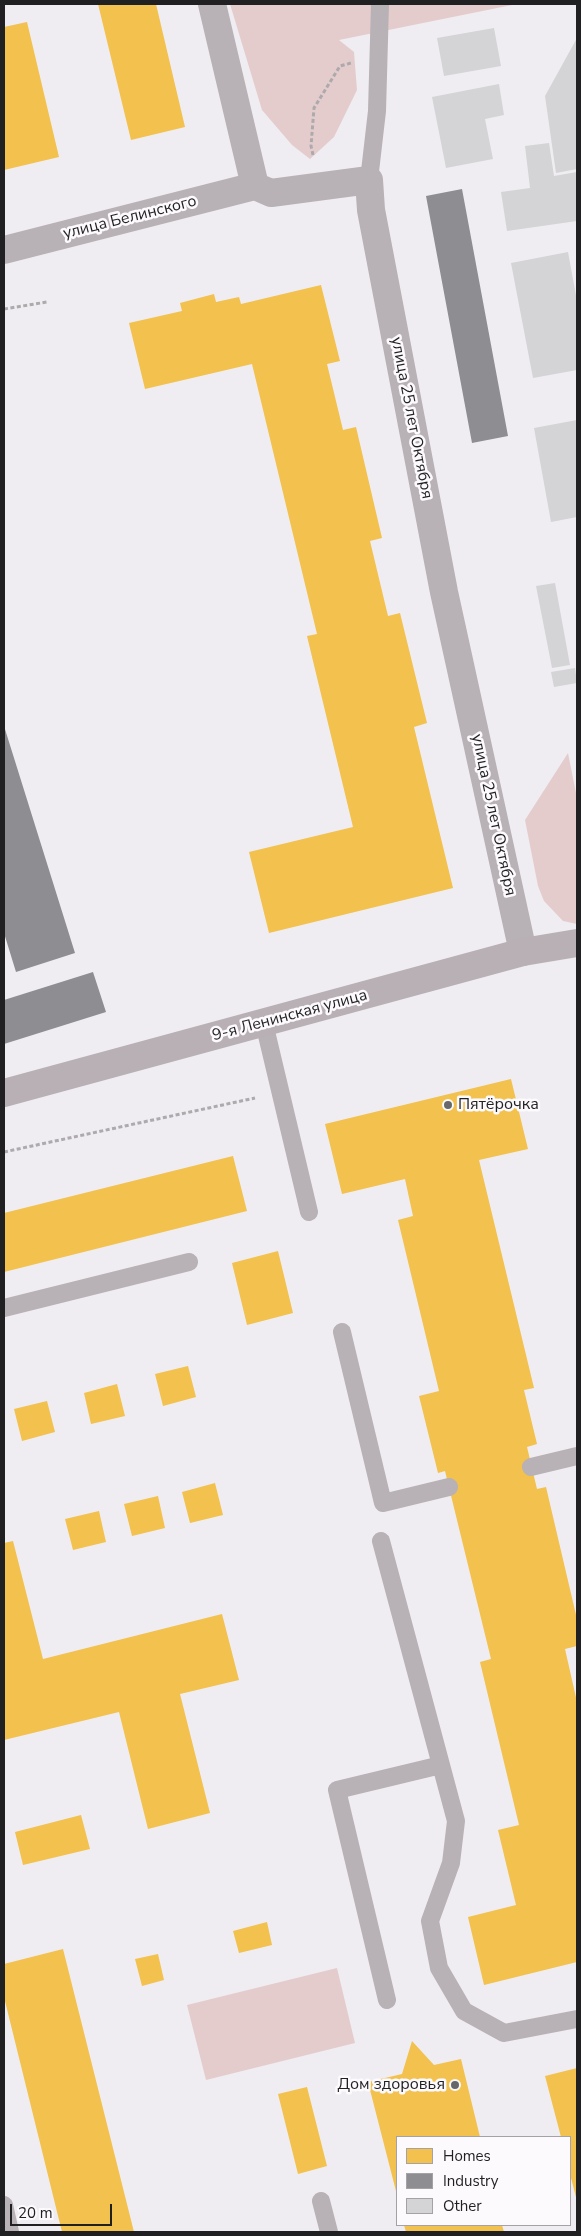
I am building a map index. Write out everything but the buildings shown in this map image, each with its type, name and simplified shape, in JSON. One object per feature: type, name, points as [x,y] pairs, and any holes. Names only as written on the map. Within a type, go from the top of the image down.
[{"type":"street","points":[[212,4],[255,186],[271,193],[369,180]]},
{"type":"street","name":"улица 25 лет Октября","points":[[369,180],[371,210],[444,592],[523,952]]},
{"type":"street","name":"улица Белинского","points":[[4,250],[255,186]]},
{"type":"street","name":"9-я Ленинская улица","points":[[4,1093],[523,952],[577,943]]},
{"type":"lane","points":[[369,180],[378,111],[380,4]]},
{"type":"lane","points":[[264,1023],[309,1212]]},
{"type":"lane","points":[[4,1308],[189,1262]]},
{"type":"lane","points":[[342,1332],[383,1503],[449,1487]]},
{"type":"lane","points":[[532,1467],[577,1456]]},
{"type":"lane","points":[[381,1541],[456,1821],[452,1863],[430,1921],[439,1968],[464,2011],[504,2033],[577,2019]]},
{"type":"lane","points":[[387,2000],[336,1790],[441,1764]]},
{"type":"lane","points":[[321,2201],[329,2232]]},
{"type":"lane","points":[[4,2205],[10,2232]]},
{"type":"path","points":[[318,187],[311,146],[314,108],[340,66],[379,56]]},
{"type":"path","points":[[4,310],[47,302]]},
{"type":"path","points":[[4,1152],[280,1092]]},
{"type":"shaded area","points":[[230,4],[517,4],[339,40],[354,52],[357,90],[334,137],[310,159],[292,145],[262,110]]},
{"type":"shaded area","points":[[568,753],[577,798],[577,924],[563,921],[544,901],[538,886],[525,820]]},
{"type":"shaded area","points":[[337,1968],[355,2043],[206,2080],[187,2005]]},
{"type":"place","name":"Пятёрочка","points":[[448,1105]]},
{"type":"place","name":"Дом здоровья","points":[[455,2085]]}]
